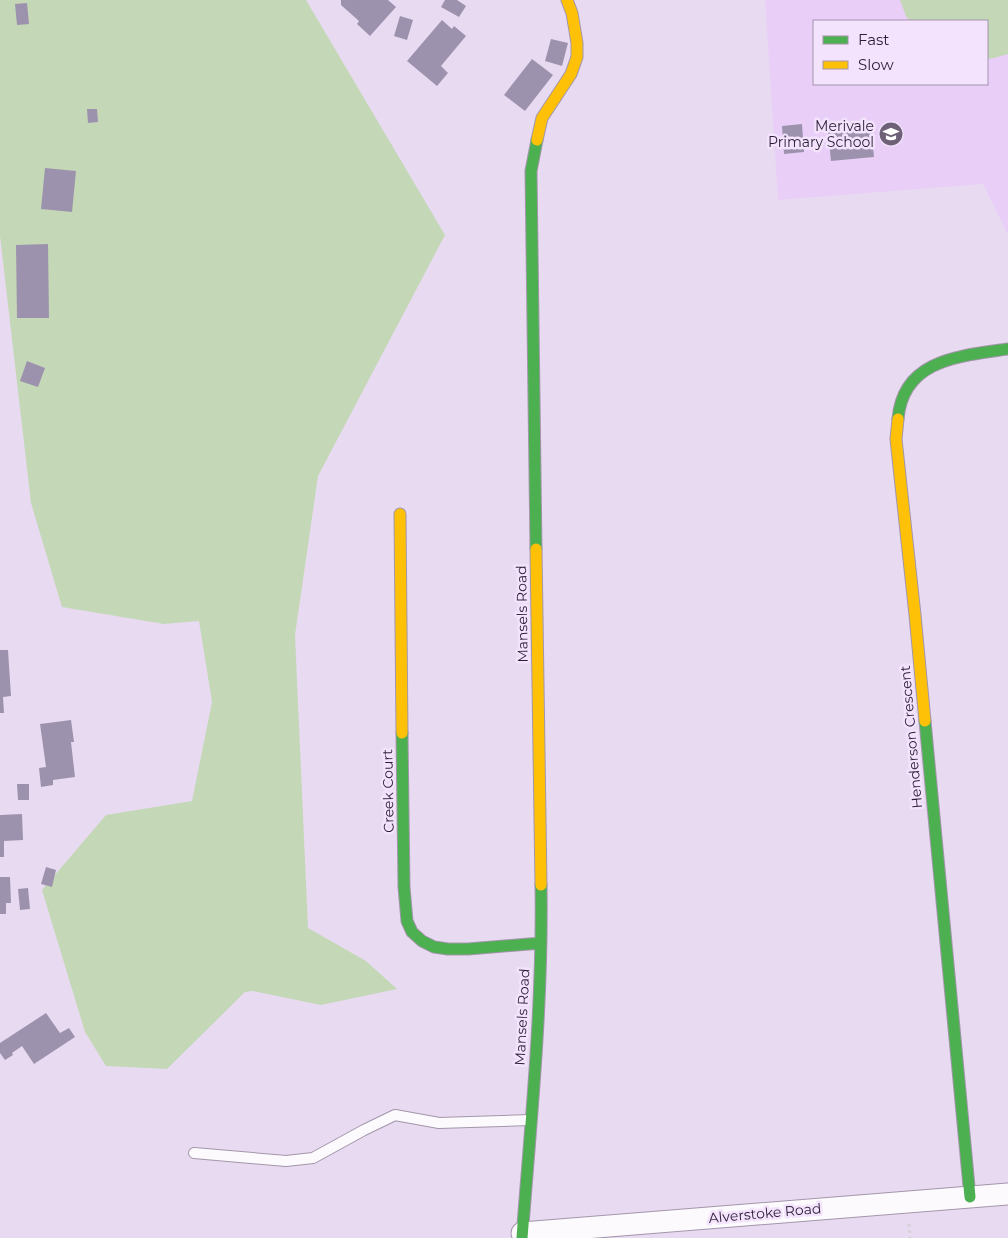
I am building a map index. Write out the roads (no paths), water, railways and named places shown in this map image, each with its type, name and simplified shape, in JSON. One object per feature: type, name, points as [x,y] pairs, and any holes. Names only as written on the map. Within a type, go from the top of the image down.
[{"type":"street","name":"Mansels Road","points":[[522,1235],[538,1028],[541,943],[531,171],[542,118],[571,74],[577,58],[572,13],[566,0]]},
{"type":"street","name":"Henderson Crescent","points":[[970,1197],[896,425],[898,408],[906,390],[915,377],[924,369],[938,362],[956,357],[1008,349]]},
{"type":"street","name":"Creek Court","points":[[400,514],[404,887],[407,921],[412,932],[434,947],[468,949],[541,943]]},
{"type":"street","name":"Alverstoke Road","points":[[522,1235],[1008,1194]]},
{"type":"lane","points":[[194,1153],[286,1161],[313,1158],[395,1115],[439,1123],[531,1120]]},
{"type":"place","name":"Merivale Primary School","points":[[891,134]]}]
